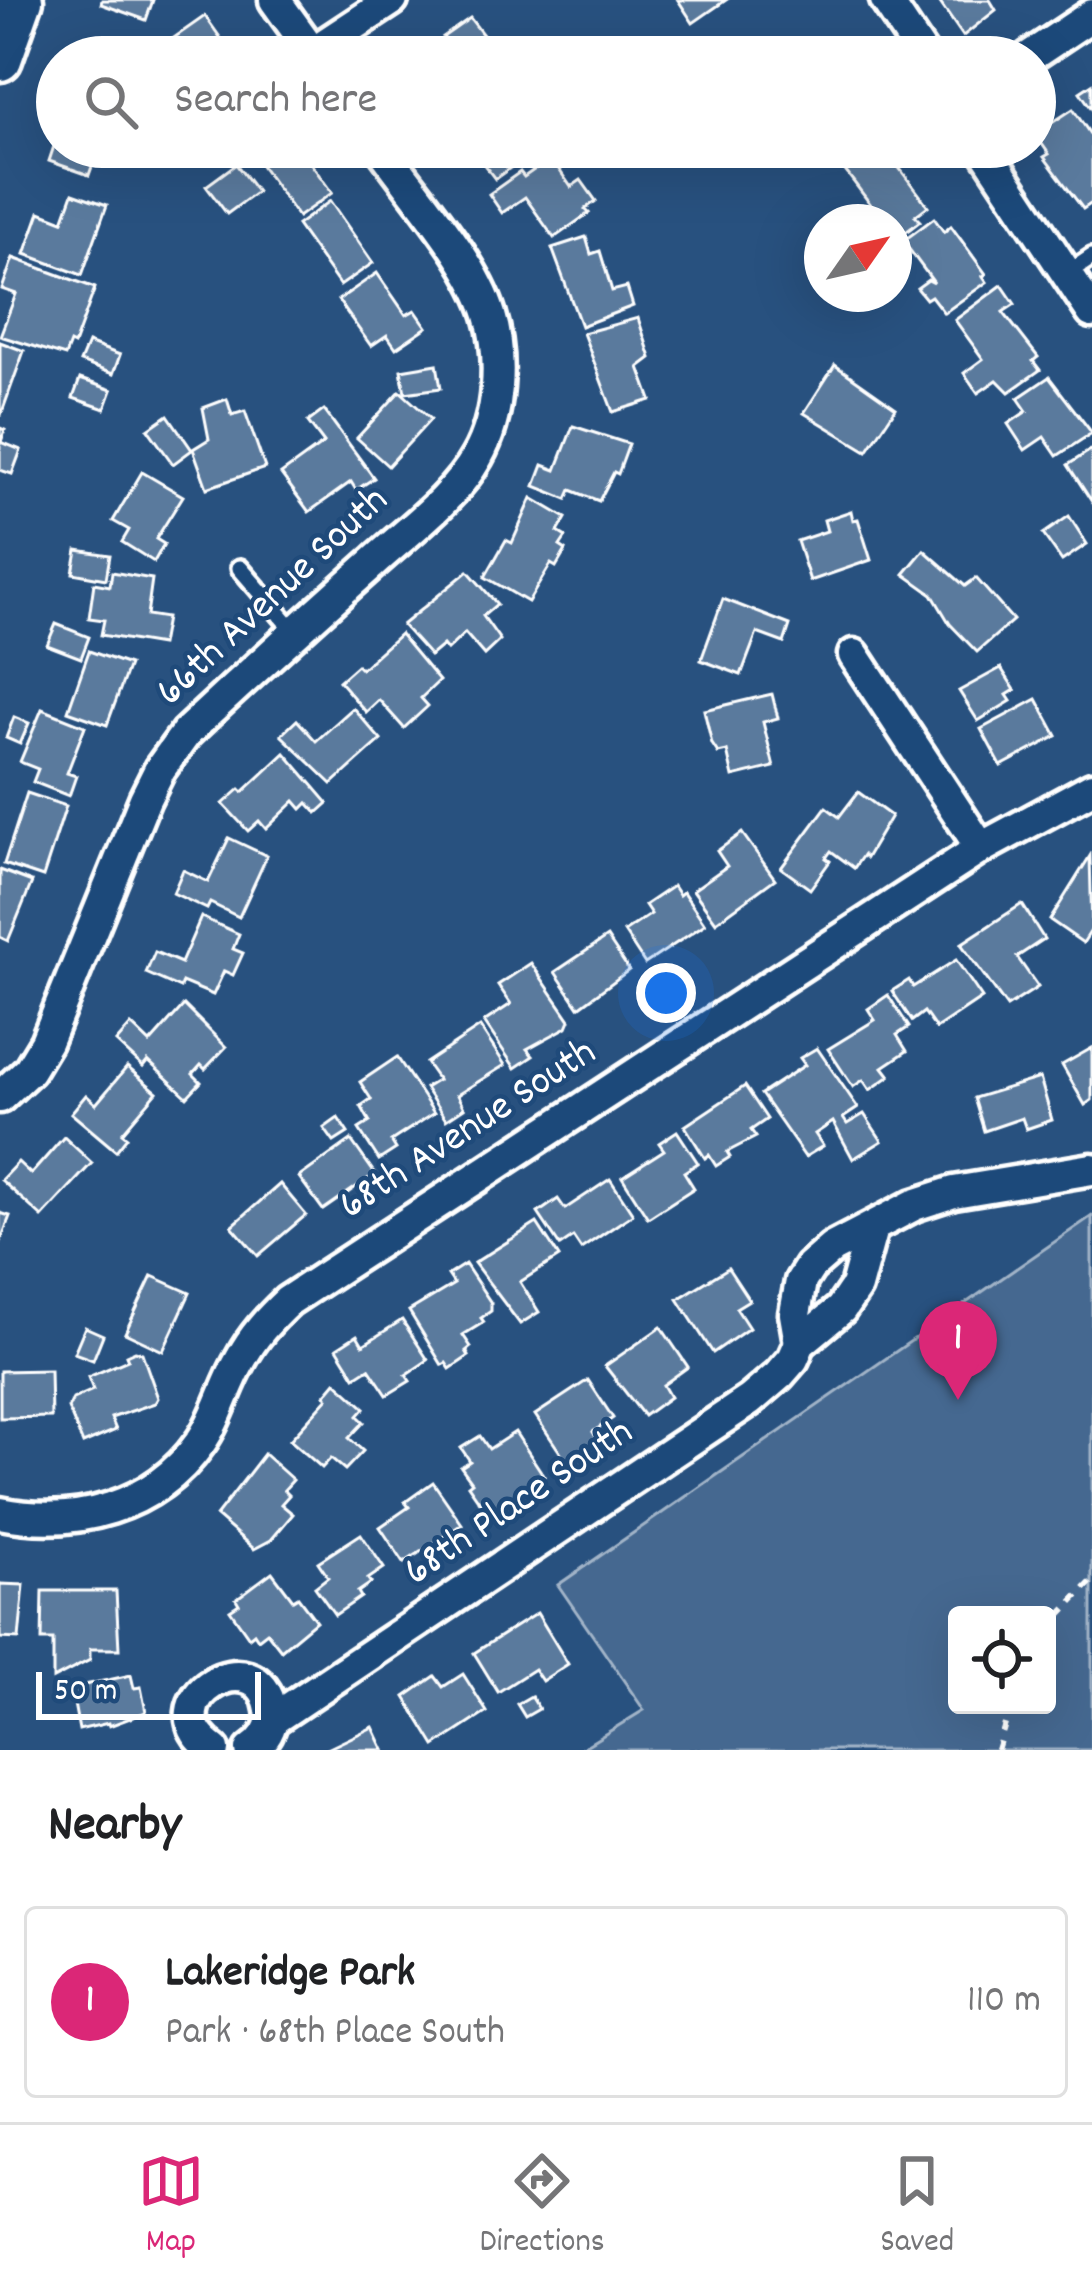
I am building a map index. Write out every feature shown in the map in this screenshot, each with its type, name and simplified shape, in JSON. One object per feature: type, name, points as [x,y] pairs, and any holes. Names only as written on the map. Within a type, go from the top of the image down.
[{"type":"main road","points":[[0,59],[21,0]]},
{"type":"street","points":[[275,0],[301,36]]},
{"type":"street","points":[[342,36],[392,0]]},
{"type":"street","points":[[886,0],[910,36]]},
{"type":"street","points":[[1056,39],[1092,15]]},
{"type":"street","name":"66th Avenue South","points":[[0,1096],[29,1070],[46,1042],[160,769],[186,733],[432,510],[476,461],[490,428],[496,394],[491,316],[478,283],[396,168]]},
{"type":"street","points":[[1000,168],[1080,266],[1092,311]]},
{"type":"street","points":[[854,655],[981,848]]},
{"type":"street","name":"68th Avenue South","points":[[0,1514],[37,1520],[70,1517],[108,1510],[158,1487],[201,1442],[239,1362],[260,1328],[288,1301],[981,848],[1092,788]]},
{"type":"street","points":[[800,1343],[795,1313],[801,1281],[832,1248],[914,1205],[953,1192],[1092,1169]]},
{"type":"street","name":"68th Place South","points":[[251,1750],[268,1733],[272,1720],[779,1376],[800,1343],[841,1309],[856,1287],[872,1228]]},
{"type":"street","points":[[214,1750],[200,1738],[193,1712],[196,1698],[213,1680],[237,1676],[260,1686],[272,1708],[272,1720]]},
{"type":"lane","points":[[240,568],[295,632]]},
{"type":"path","points":[[1056,1619],[1092,1581]]},
{"type":"path","points":[[997,1750],[1008,1714]]},
{"type":"shaded area","points":[[1092,1216],[1092,1750],[579,1750],[644,1710],[558,1585]]},
{"type":"building","points":[[102,0],[153,0],[146,20],[101,4]]},
{"type":"building","points":[[678,0],[726,0],[693,23]]},
{"type":"building","points":[[938,0],[990,0],[996,10],[963,36]]},
{"type":"building","points":[[205,16],[219,36],[177,36]]},
{"type":"building","points":[[470,18],[484,36],[444,36]]},
{"type":"building","points":[[1092,84],[1092,109],[1080,92]]},
{"type":"building","points":[[1073,109],[1092,137],[1092,203],[1083,209],[1052,168],[1056,168],[1056,120]]},
{"type":"building","points":[[231,168],[239,168],[257,192],[227,214],[206,186]]},
{"type":"building","points":[[263,168],[314,168],[332,193],[298,217]]},
{"type":"building","points":[[487,168],[510,168],[495,179]]},
{"type":"building","points":[[537,168],[558,168],[571,187],[581,180],[596,201],[585,209],[589,213],[554,238],[525,197],[502,213],[489,194],[520,172],[524,177]]},
{"type":"building","points":[[843,168],[899,168],[928,206],[915,216],[920,221],[912,227],[912,204],[870,204]]},
{"type":"building","points":[[73,193],[107,205],[82,275],[25,254],[40,212],[63,221]]},
{"type":"building","points":[[330,201],[373,263],[340,286],[297,225]]},
{"type":"building","points":[[934,218],[944,232],[951,226],[987,282],[944,313],[931,296],[926,299],[917,288],[928,280],[934,283],[912,253],[912,234]]},
{"type":"building","points":[[586,237],[591,254],[600,251],[612,291],[627,287],[633,306],[581,326],[552,248]]},
{"type":"building","points":[[13,258],[95,288],[74,345],[70,343],[65,356],[0,336],[16,294],[2,289]]},
{"type":"building","points":[[377,273],[406,315],[415,310],[427,327],[396,348],[387,335],[371,346],[338,300]]},
{"type":"building","points":[[1002,285],[1015,304],[1003,312],[1038,357],[1033,361],[1040,370],[1009,392],[997,380],[978,393],[964,373],[983,359],[955,320]]},
{"type":"building","points":[[638,318],[651,358],[639,367],[651,400],[613,412],[583,333]]},
{"type":"building","points":[[0,342],[24,351],[1,415],[0,415]]},
{"type":"building","points":[[88,343],[120,355],[113,374],[80,362]]},
{"type":"building","points":[[437,364],[441,388],[405,393],[401,370]]},
{"type":"building","points":[[835,365],[896,408],[867,451],[804,413]]},
{"type":"building","points":[[1049,377],[1092,433],[1057,456],[1044,437],[1025,450],[1008,424],[1027,411],[1018,398]]},
{"type":"building","points":[[80,379],[112,390],[105,409],[73,398]]},
{"type":"building","points":[[400,391],[431,419],[388,466],[357,438]]},
{"type":"building","points":[[227,399],[232,415],[245,411],[265,468],[207,488],[193,449],[209,439],[203,408]]},
{"type":"building","points":[[324,410],[374,478],[356,490],[351,482],[309,512],[281,474],[324,443],[308,422]]},
{"type":"building","points":[[168,415],[192,450],[173,464],[148,429]]},
{"type":"building","points":[[573,426],[629,444],[618,474],[614,472],[599,501],[571,490],[567,499],[535,486],[543,465],[556,470]]},
{"type":"building","points":[[0,428],[5,430],[1,442],[21,450],[12,474],[0,470]]},
{"type":"building","points":[[1092,449],[1092,502],[1068,465]]},
{"type":"building","points":[[142,472],[183,496],[156,539],[164,544],[154,562],[122,542],[129,530],[113,521]]},
{"type":"building","points":[[532,498],[566,518],[558,532],[566,537],[560,546],[566,550],[556,567],[551,564],[528,602],[485,577],[506,540],[512,543]]},
{"type":"building","points":[[851,511],[871,560],[810,581],[797,541],[827,531],[824,520]]},
{"type":"building","points":[[1069,516],[1087,544],[1062,561],[1043,534]]},
{"type":"building","points":[[77,550],[110,555],[106,579],[73,573]]},
{"type":"building","points":[[924,550],[965,586],[976,578],[1013,620],[977,652],[950,624],[932,594],[904,574]]},
{"type":"building","points":[[468,571],[497,604],[483,616],[500,640],[484,655],[465,633],[447,650],[443,645],[430,656],[402,625]]},
{"type":"building","points":[[112,572],[152,579],[147,615],[166,618],[161,645],[101,635],[104,620],[89,618],[94,583],[110,586]]},
{"type":"building","points":[[723,599],[790,625],[784,643],[757,633],[741,675],[701,660]]},
{"type":"building","points":[[56,624],[89,637],[81,658],[47,645]]},
{"type":"building","points":[[400,634],[439,681],[421,698],[428,706],[404,728],[379,700],[366,712],[339,681],[357,665],[361,669]]},
{"type":"building","points":[[89,651],[129,665],[107,725],[68,711]]},
{"type":"building","points":[[1001,668],[1015,690],[1007,695],[1011,701],[978,721],[959,691]]},
{"type":"building","points":[[772,694],[778,718],[763,722],[774,767],[733,777],[727,751],[718,753],[712,744],[704,710]]},
{"type":"building","points":[[1037,699],[1057,736],[1001,766],[981,729]]},
{"type":"building","points":[[353,708],[381,740],[332,784],[281,735],[297,720],[316,741]]},
{"type":"building","points":[[42,709],[85,726],[67,773],[76,776],[69,796],[33,782],[38,769],[20,762]]},
{"type":"building","points":[[14,717],[29,723],[20,744],[6,738]]},
{"type":"building","points":[[285,753],[328,803],[317,813],[308,803],[302,809],[295,801],[266,829],[259,821],[248,831],[223,804]]},
{"type":"building","points":[[858,792],[891,816],[866,858],[863,855],[854,868],[831,851],[826,858],[830,861],[810,889],[781,868],[826,807],[839,817]]},
{"type":"building","points":[[27,793],[66,806],[43,877],[4,864]]},
{"type":"building","points":[[742,833],[775,879],[716,922],[693,890],[727,866],[717,851]]},
{"type":"building","points":[[229,838],[267,856],[239,917],[173,893],[183,870],[208,882]]},
{"type":"building","points":[[1090,856],[1092,929],[1083,943],[1050,920]]},
{"type":"building","points":[[0,870],[32,882],[8,941],[0,937]]},
{"type":"building","points":[[673,886],[679,895],[683,892],[705,924],[645,964],[624,932],[651,914],[645,905]]},
{"type":"building","points":[[1022,904],[1044,939],[1017,957],[1038,987],[1007,1007],[961,944]]},
{"type":"building","points":[[201,917],[239,934],[233,949],[243,953],[233,975],[224,971],[213,995],[182,982],[180,988],[146,973],[155,952],[181,963]]},
{"type":"building","points":[[607,937],[629,970],[579,1007],[555,972]]},
{"type":"building","points":[[956,960],[982,998],[936,1029],[924,1012],[912,1021],[892,991],[909,980],[913,987]]},
{"type":"building","points":[[531,963],[570,1020],[567,1027],[527,1049],[533,1056],[515,1068],[484,1022],[511,1004],[498,985]]},
{"type":"building","points":[[888,995],[909,1027],[897,1035],[907,1051],[883,1067],[890,1076],[870,1090],[863,1080],[853,1087],[828,1049],[875,1020],[868,1009]]},
{"type":"building","points":[[184,1005],[226,1047],[205,1069],[201,1065],[193,1074],[201,1082],[187,1097],[148,1061],[143,1067],[116,1042],[131,1025],[150,1043]]},
{"type":"building","points":[[480,1027],[505,1065],[457,1095],[464,1108],[446,1120],[425,1088],[438,1080],[426,1063]]},
{"type":"building","points":[[817,1048],[858,1108],[843,1118],[847,1124],[864,1114],[882,1141],[853,1159],[833,1122],[815,1134],[823,1146],[805,1157],[761,1094],[805,1065],[800,1058]]},
{"type":"building","points":[[1092,1048],[1092,1100],[1085,1105],[1062,1065]]},
{"type":"building","points":[[397,1057],[434,1113],[391,1141],[396,1149],[379,1160],[359,1129],[370,1122],[361,1106],[371,1099],[360,1082]]},
{"type":"building","points":[[127,1067],[157,1092],[122,1133],[127,1137],[116,1151],[71,1113],[86,1095],[96,1104]]},
{"type":"building","points":[[1040,1078],[1052,1120],[1026,1129],[1022,1118],[984,1131],[974,1098]]},
{"type":"building","points":[[745,1086],[767,1119],[751,1130],[756,1137],[727,1152],[730,1157],[716,1166],[709,1155],[705,1158],[685,1126]]},
{"type":"building","points":[[338,1118],[348,1133],[334,1142],[324,1128]]},
{"type":"building","points":[[677,1131],[698,1163],[684,1172],[694,1188],[648,1218],[622,1177],[664,1150],[659,1143]]},
{"type":"building","points":[[64,1137],[92,1163],[42,1217],[1,1180],[18,1162],[31,1174]]},
{"type":"building","points":[[351,1140],[375,1174],[323,1210],[299,1177]]},
{"type":"building","points":[[610,1179],[633,1214],[581,1249],[573,1237],[560,1246],[538,1213],[558,1199],[565,1209]]},
{"type":"building","points":[[280,1184],[306,1215],[258,1256],[232,1226]]},
{"type":"building","points":[[0,1213],[10,1216],[0,1243]]},
{"type":"building","points":[[537,1223],[559,1257],[520,1282],[539,1312],[520,1324],[474,1263]]},
{"type":"building","points":[[465,1264],[491,1303],[491,1311],[481,1318],[484,1322],[463,1335],[471,1347],[466,1351],[469,1356],[450,1369],[442,1365],[409,1311],[454,1284],[448,1275]]},
{"type":"building","points":[[728,1268],[749,1300],[736,1308],[749,1328],[713,1353],[678,1299]]},
{"type":"building","points":[[152,1276],[190,1293],[163,1351],[125,1333]]},
{"type":"building","points":[[402,1320],[428,1360],[406,1375],[410,1381],[387,1395],[369,1368],[355,1377],[337,1348],[357,1335],[363,1345]]},
{"type":"building","points":[[85,1327],[103,1335],[93,1360],[74,1353]]},
{"type":"building","points":[[661,1327],[688,1367],[663,1385],[670,1397],[644,1416],[605,1366]]},
{"type":"building","points":[[142,1353],[158,1398],[111,1418],[116,1430],[83,1444],[68,1408],[73,1399],[93,1390],[88,1377],[128,1360],[126,1355]]},
{"type":"building","points":[[50,1370],[51,1417],[0,1418],[0,1371]]},
{"type":"building","points":[[588,1380],[613,1418],[593,1432],[600,1443],[568,1464],[535,1415]]},
{"type":"building","points":[[336,1382],[365,1408],[358,1416],[364,1422],[349,1438],[363,1451],[345,1470],[331,1458],[322,1468],[290,1440],[328,1398],[325,1395]]},
{"type":"building","points":[[515,1432],[544,1476],[488,1514],[468,1485],[472,1482],[461,1467],[470,1461],[461,1448],[480,1436],[489,1449]]},
{"type":"building","points":[[264,1454],[293,1480],[281,1504],[293,1514],[271,1540],[254,1549],[216,1516]]},
{"type":"building","points":[[433,1482],[462,1524],[404,1563],[380,1527]]},
{"type":"building","points":[[361,1534],[384,1568],[368,1579],[371,1583],[358,1592],[361,1597],[335,1615],[315,1587],[328,1577],[318,1562]]},
{"type":"building","points":[[272,1572],[316,1621],[281,1650],[267,1632],[258,1639],[254,1633],[249,1637],[230,1610],[239,1604],[236,1599]]},
{"type":"building","points":[[0,1584],[24,1585],[19,1639],[0,1638]]},
{"type":"building","points":[[43,1591],[116,1591],[119,1649],[90,1649],[90,1660],[53,1679],[53,1640],[42,1640]]},
{"type":"building","points":[[537,1613],[568,1664],[542,1681],[534,1669],[498,1692],[474,1653]]},
{"type":"building","points":[[463,1674],[487,1712],[435,1746],[405,1697],[435,1676],[443,1687]]},
{"type":"building","points":[[131,1675],[134,1688],[141,1687],[146,1712],[109,1726],[79,1730],[71,1688]]},
{"type":"building","points":[[531,1696],[539,1709],[525,1717],[517,1704]]},
{"type":"building","points":[[373,1727],[384,1750],[325,1750]]},
{"type":"place","name":"Lakeridge Park","points":[[958,1400]]}]
